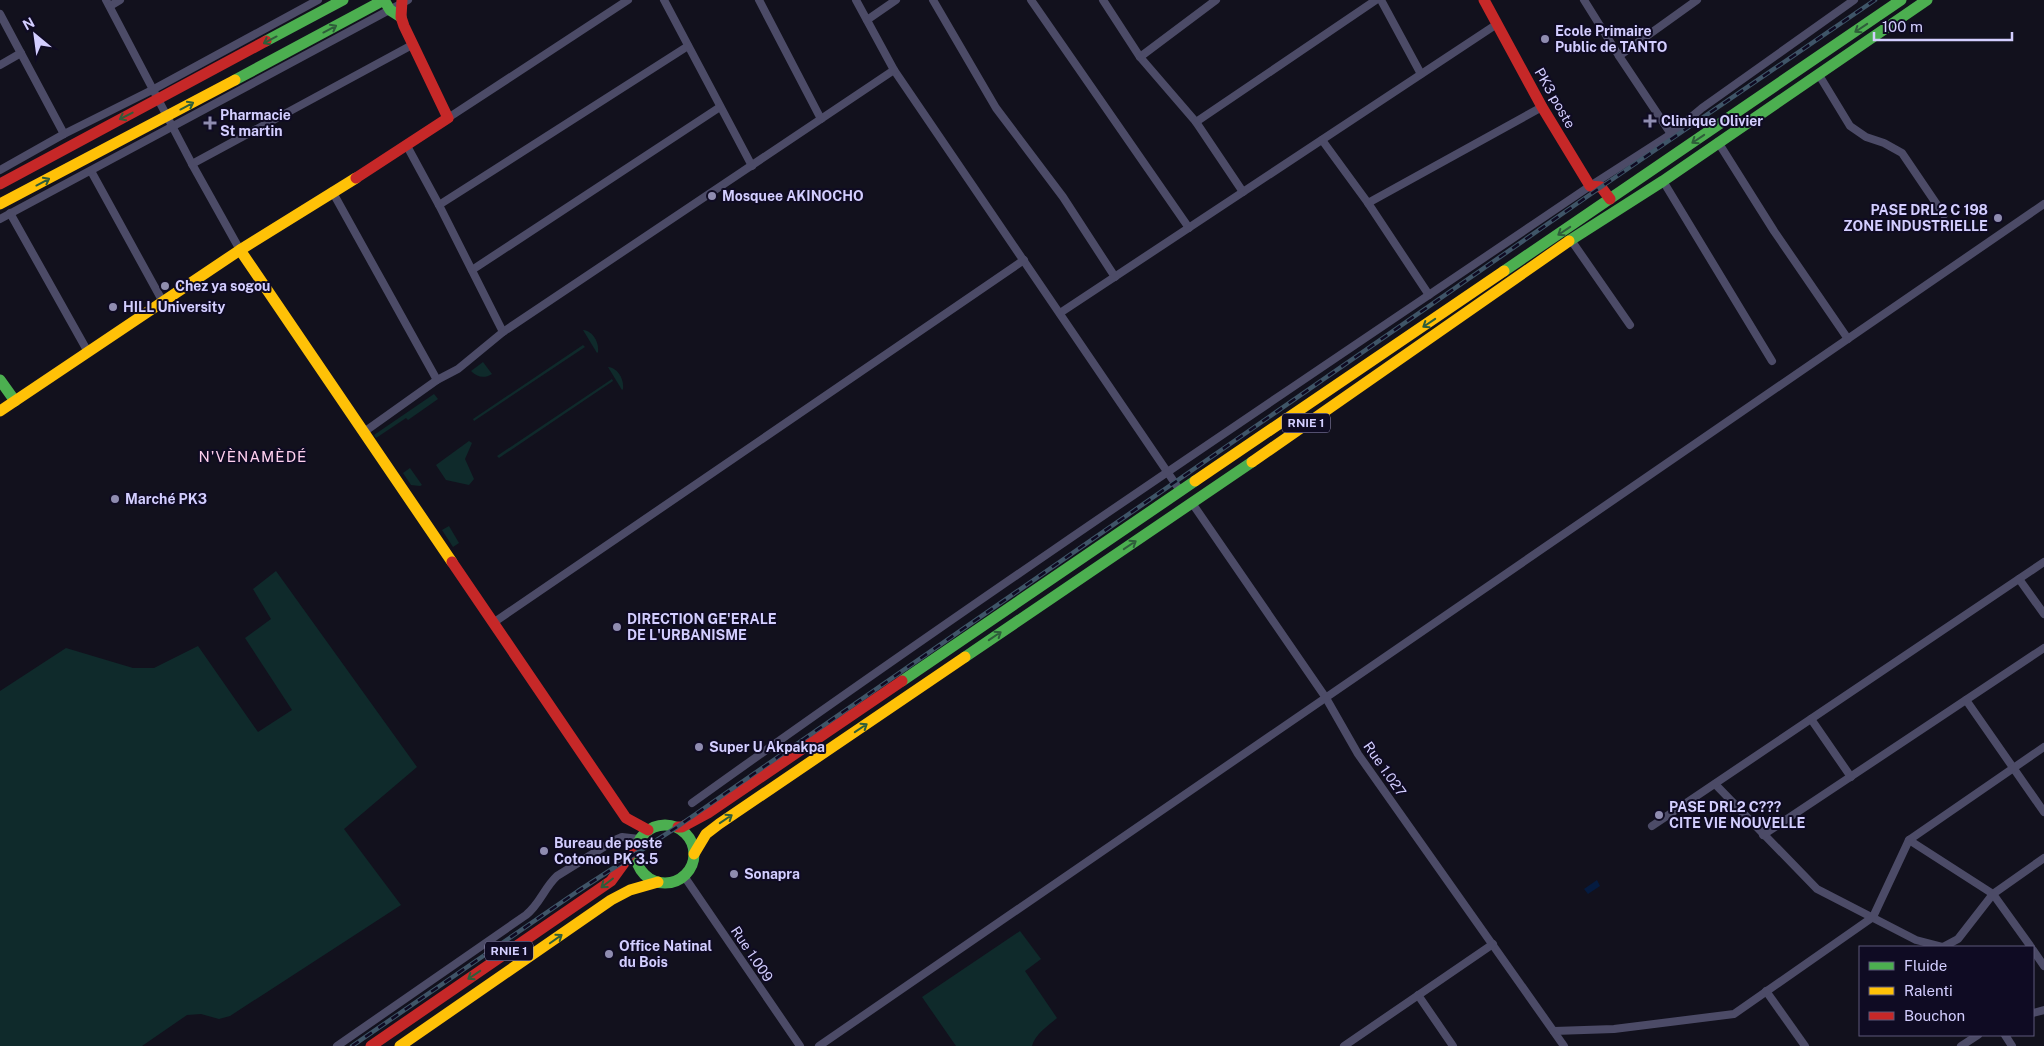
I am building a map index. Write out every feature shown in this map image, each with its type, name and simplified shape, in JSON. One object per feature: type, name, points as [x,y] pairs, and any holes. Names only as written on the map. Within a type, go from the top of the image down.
[{"type":"main road","points":[[0,184],[156,94],[343,0]]},
{"type":"main road","name":"PK3 poste","points":[[1484,0],[1542,107],[1590,186],[1601,187],[1610,199]]},
{"type":"main road","name":"RNIE 1","points":[[371,1046],[611,881],[648,830],[661,825],[678,827],[708,813],[1901,0]]},
{"type":"main road","name":"RNIE 1","points":[[400,1046],[611,900],[630,890],[658,882],[672,882],[684,876],[691,866],[694,854],[706,834],[719,824],[1192,503],[1571,240],[1663,182],[1718,142],[1927,0]]},
{"type":"main road","points":[[401,17],[404,1]]},
{"type":"main road","points":[[0,204],[170,122],[386,3],[401,17],[412,45],[448,118],[240,250],[0,412]]},
{"type":"main road","points":[[240,250],[626,818],[648,830]]},
{"type":"main road","points":[[0,380],[15,401]]},
{"type":"main road","points":[[678,827],[690,838],[694,854]]},
{"type":"main road","points":[[638,842],[636,858],[640,870],[650,879],[658,882]]},
{"type":"street","points":[[120,0],[108,3],[192,164],[240,250]]},
{"type":"street","points":[[0,170],[64,134],[156,94],[318,0]]},
{"type":"street","points":[[448,118],[628,0]]},
{"type":"street","points":[[664,0],[752,166]]},
{"type":"street","points":[[758,0],[821,119]]},
{"type":"street","points":[[856,0],[894,70],[1181,492]]},
{"type":"street","points":[[867,20],[896,0]]},
{"type":"street","points":[[933,0],[996,108],[1063,197],[1115,277]]},
{"type":"street","points":[[1031,0],[1189,228]]},
{"type":"street","points":[[1103,0],[1140,57],[1196,122],[1243,192]]},
{"type":"street","points":[[1140,57],[1216,0]]},
{"type":"street","points":[[1196,122],[1376,0]]},
{"type":"street","points":[[1381,0],[1421,74]]},
{"type":"street","points":[[1584,0],[1671,134]]},
{"type":"street","points":[[1619,56],[1697,0]]},
{"type":"street","points":[[692,803],[859,683],[1314,372],[1590,186],[1671,134],[1702,108],[1854,0]]},
{"type":"street","points":[[386,3],[404,1]]},
{"type":"street","points":[[0,14],[64,134]]},
{"type":"street","points":[[1060,313],[1497,24]]},
{"type":"street","points":[[192,164],[412,45]]},
{"type":"street","points":[[439,205],[688,46]]},
{"type":"street","points":[[0,65],[21,53]]},
{"type":"street","points":[[364,432],[438,380],[458,369],[503,332],[894,70]]},
{"type":"street","points":[[1818,75],[1850,126],[1866,136],[1902,153],[1944,215]]},
{"type":"street","points":[[472,270],[720,107]]},
{"type":"street","points":[[1368,202],[1542,107]]},
{"type":"street","points":[[0,219],[91,171],[170,122]]},
{"type":"street","points":[[1322,140],[1368,202],[1429,295]]},
{"type":"street","points":[[1718,142],[1774,231],[1848,339]]},
{"type":"street","points":[[406,146],[439,205],[503,332]]},
{"type":"street","points":[[91,171],[163,302]]},
{"type":"street","points":[[1663,182],[1772,361]]},
{"type":"street","points":[[332,192],[438,380]]},
{"type":"street","points":[[819,1046],[2044,204]]},
{"type":"street","points":[[10,213],[88,352]]},
{"type":"street","points":[[1571,240],[1630,325]]},
{"type":"street","points":[[494,623],[1024,260]]},
{"type":"street","name":"Rue 1.027","points":[[1192,503],[1326,698],[1358,754],[1564,1046]]},
{"type":"street","points":[[1652,826],[2044,562]]},
{"type":"street","points":[[2020,579],[2044,614]]},
{"type":"street","points":[[1763,835],[2044,648]]},
{"type":"street","points":[[1966,700],[2044,812]]},
{"type":"street","points":[[1811,719],[1851,777]]},
{"type":"street","points":[[1554,1031],[1614,1029],[1734,1014],[1872,917],[1909,840],[2044,747]]},
{"type":"street","points":[[1715,784],[1817,889],[1916,940],[1939,946]]},
{"type":"street","points":[[337,1046],[526,915],[540,902],[550,882],[557,876],[614,840],[622,837],[638,842]]},
{"type":"street","points":[[1909,840],[1993,894],[2030,946]]},
{"type":"street","points":[[1946,946],[1958,939],[1993,894],[2044,858]]},
{"type":"street","name":"Rue 1.009","points":[[684,876],[800,1046]]},
{"type":"street","points":[[1916,940],[1920,946]]},
{"type":"street","points":[[1348,1045],[1493,944]]},
{"type":"street","points":[[2034,952],[2044,966]]},
{"type":"street","points":[[1766,992],[1805,1046]]},
{"type":"street","points":[[1418,995],[1453,1046]]},
{"type":"street","points":[[1961,1046],[1976,1036]]},
{"type":"green space","points":[[583,330],[590,332],[595,338],[597,353]]},
{"type":"green space","points":[[583,345],[585,347],[474,421],[473,419]]},
{"type":"green space","points":[[483,362],[492,374],[481,377],[471,371]]},
{"type":"green space","points":[[608,367],[615,369],[620,375],[622,390]]},
{"type":"green space","points":[[612,379],[613,381],[499,458],[497,456]]},
{"type":"green space","points":[[434,394],[438,399],[408,420],[406,418],[376,438],[374,435]]},
{"type":"green space","points":[[469,441],[472,443],[465,459],[474,479],[469,485],[446,480],[436,465]]},
{"type":"green space","points":[[410,468],[422,485],[411,485],[403,473]]},
{"type":"green space","points":[[449,526],[459,543],[453,547],[442,530]]},
{"type":"green space","points":[[276,571],[417,767],[344,829],[401,905],[230,1016],[219,1019],[201,1014],[187,1015],[142,1046],[0,1046],[0,691],[66,648],[133,668],[154,668],[198,646],[258,732],[292,710],[245,638],[271,619],[253,589]]},
{"type":"green space","points":[[1020,931],[1041,959],[1025,971],[1057,1018],[1039,1034],[1032,1046],[956,1046],[922,997]]},
{"type":"water","points":[[1597,880],[1600,886],[1588,894],[1584,889]]},
{"type":"railway","points":[[352,1046],[578,891],[677,827],[1601,187],[1875,0]]},
{"type":"traffic: fast","points":[[266,41],[343,0]]},
{"type":"traffic: fast","points":[[384,0],[390,10],[401,17]]},
{"type":"traffic: fast","points":[[235,80],[384,0]]},
{"type":"traffic: fast","points":[[1504,271],[1901,0]]},
{"type":"traffic: fast","points":[[1569,241],[1663,181],[1927,0]]},
{"type":"traffic: fast","points":[[0,380],[15,401]]},
{"type":"traffic: fast","points":[[965,657],[1252,462]]},
{"type":"traffic: fast","points":[[902,681],[1195,481]]},
{"type":"traffic: fast","points":[[659,825],[671,825],[686,833],[694,848],[694,854],[694,860],[686,875],[671,883],[659,883],[644,875],[636,860],[636,848],[644,833],[659,825]]},
{"type":"traffic: slow","points":[[0,204],[235,80]]},
{"type":"traffic: slow","points":[[0,411],[240,250],[356,178]]},
{"type":"traffic: slow","points":[[1252,462],[1569,241]]},
{"type":"traffic: slow","points":[[240,250],[452,562]]},
{"type":"traffic: slow","points":[[1195,481],[1504,271]]},
{"type":"traffic: slow","points":[[694,854],[706,834],[719,824],[965,657]]},
{"type":"traffic: slow","points":[[400,1046],[611,900],[630,890],[658,882]]},
{"type":"traffic: jam","points":[[356,178],[448,118],[404,26],[401,17],[402,0]]},
{"type":"traffic: jam","points":[[1484,0],[1542,107],[1590,186],[1601,187],[1610,199]]},
{"type":"traffic: jam","points":[[0,184],[266,41]]},
{"type":"traffic: jam","points":[[452,562],[626,818],[648,830]]},
{"type":"traffic: jam","points":[[678,827],[682,827],[708,813],[902,681]]},
{"type":"traffic: jam","points":[[371,1046],[611,881],[637,845]]},
{"type":"place","name":"Ecole Primaire Public de TANTO","points":[[1545,39]]},
{"type":"place","name":"Clinique Olivier","points":[[1650,121]]},
{"type":"place","name":"Pharmacie St martin","points":[[210,123]]},
{"type":"place","name":"Mosquee AKINOCHO","points":[[712,196]]},
{"type":"place","name":"PASE DRL2 C 198 ZONE INDUSTRIELLE","points":[[1998,218]]},
{"type":"place","name":"Chez ya sogou","points":[[165,286]]},
{"type":"place","name":"HILL University","points":[[113,307]]},
{"type":"place","name":"Marché PK3","points":[[115,499]]},
{"type":"place","name":"DIRECTION GE'ERALE DE L'URBANISME","points":[[617,627]]},
{"type":"place","name":"Super U Akpakpa","points":[[699,747]]},
{"type":"place","name":"PASE DRL2 C??? CITE VIE NOUVELLE","points":[[1659,815]]},
{"type":"place","name":"Bureau de poste Cotonou PK 3.5","points":[[544,851]]},
{"type":"place","name":"Sonapra","points":[[734,874]]},
{"type":"place","name":"Office Natinal du Bois","points":[[609,954]]},
{"type":"district","name":"N'VÈNAMÈDÉ","points":[[253,457]]}]
